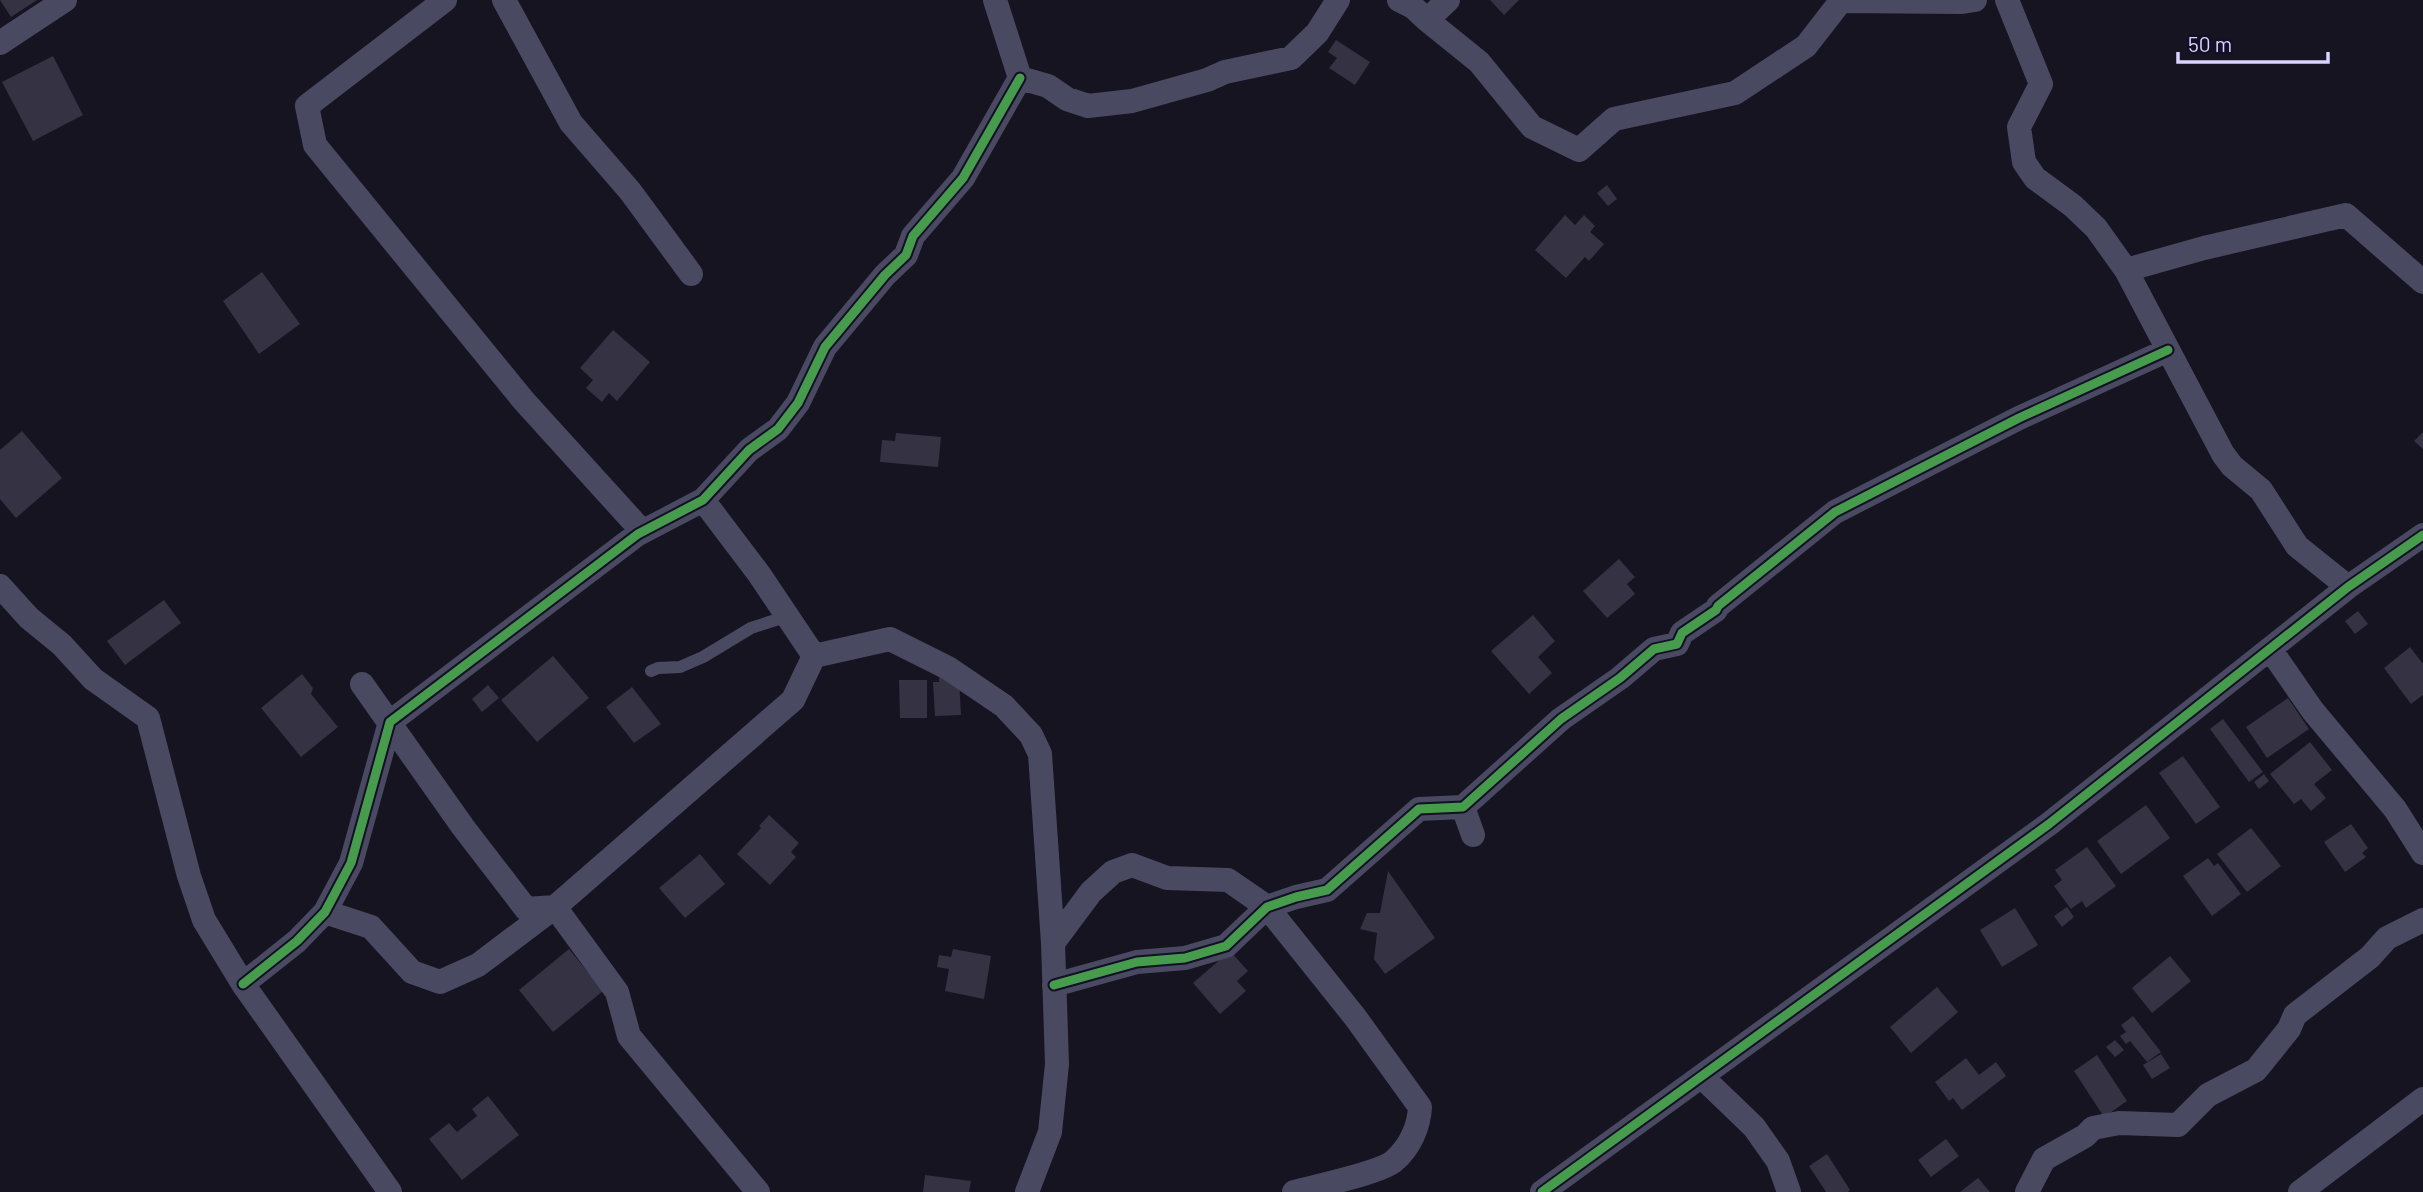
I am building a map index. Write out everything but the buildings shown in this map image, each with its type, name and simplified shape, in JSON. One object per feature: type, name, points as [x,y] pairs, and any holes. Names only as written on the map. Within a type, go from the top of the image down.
[{"type":"street","points":[[0,43],[65,0]]},
{"type":"street","points":[[445,0],[307,106],[314,145],[524,401],[642,531]]},
{"type":"street","points":[[504,0],[570,123],[630,191],[691,274]]},
{"type":"street","points":[[243,984],[297,941],[325,912],[351,863],[390,722],[642,531],[703,500],[749,450],[785,421],[798,403],[825,347],[885,275],[906,255],[913,236],[963,178],[1020,78],[995,0]]},
{"type":"street","points":[[1020,78],[1048,86],[1067,99],[1088,106],[1132,101],[1207,80],[1225,72],[1291,58],[1317,33],[1338,0]]},
{"type":"street","points":[[1399,0],[1413,7],[1479,62],[1532,127],[1579,150],[1614,119],[1735,93],[1806,46],[1841,1],[1975,0]]},
{"type":"street","points":[[1427,20],[1448,0]]},
{"type":"street","points":[[2007,0],[2041,84],[2019,127],[2024,162],[2035,178],[2073,206],[2096,228],[2126,270],[2223,454],[2232,466],[2261,490],[2297,546],[2348,587]]},
{"type":"street","points":[[2126,270],[2204,248],[2346,215],[2423,282]]},
{"type":"street","points":[[1054,985],[1137,962],[1185,958],[1226,946],[1268,908],[1296,897],[1327,890],[1419,809],[1463,807],[1561,719],[1620,678],[1654,649],[1677,644],[1682,633],[1716,610],[1835,512],[2019,418],[2168,350]]},
{"type":"street","points":[[703,500],[814,656]]},
{"type":"street","points":[[1542,1192],[2049,824],[2348,587],[2423,535]]},
{"type":"street","points":[[0,586],[29,618],[62,645],[93,679],[148,718],[188,876],[204,920],[243,984],[390,1192]]},
{"type":"street","points":[[814,656],[890,639],[948,668],[1004,706],[1022,723],[1040,754],[1053,943],[1057,1065],[1050,1132],[1027,1192]]},
{"type":"street","points":[[2270,649],[2313,711],[2395,809],[2423,853]]},
{"type":"street","points":[[325,912],[371,927],[412,972],[440,982],[478,965],[555,907],[793,700],[814,656]]},
{"type":"street","points":[[362,684],[463,827],[526,909],[555,907]]},
{"type":"street","points":[[1463,807],[1473,835]]},
{"type":"street","points":[[1053,943],[1091,892],[1113,872],[1132,865],[1167,878],[1228,880],[1268,908],[1355,1017],[1420,1107],[1419,1120],[1411,1140],[1394,1161],[1374,1170],[1294,1192]]},
{"type":"street","points":[[555,907],[617,992],[629,1037],[758,1192]]},
{"type":"street","points":[[2027,1192],[2044,1159],[2085,1136],[2093,1128],[2119,1123],[2178,1125],[2208,1096],[2256,1070],[2289,1029],[2295,1015],[2370,957],[2387,938],[2423,920]]},
{"type":"street","points":[[1702,1077],[1754,1127],[1778,1161],[1789,1192]]},
{"type":"street","points":[[2300,1192],[2423,1099]]},
{"type":"lane","points":[[651,671],[680,667],[712,652],[751,628],[788,616]]},
{"type":"cycle path","points":[[243,984],[297,941],[325,912],[351,863],[390,722],[638,534],[703,500],[749,450],[778,429],[798,403],[825,347],[885,275],[906,255],[913,236],[963,178],[1020,78]]},
{"type":"cycle path","points":[[1054,985],[1137,962],[1185,958],[1226,946],[1267,907],[1327,890],[1419,809],[1463,807],[1561,719],[1620,678],[1654,649],[1677,644],[1682,633],[1716,610],[1835,512],[2019,418],[2168,350]]},
{"type":"cycle path","points":[[1542,1192],[2049,824],[2348,587],[2423,535]]}]
